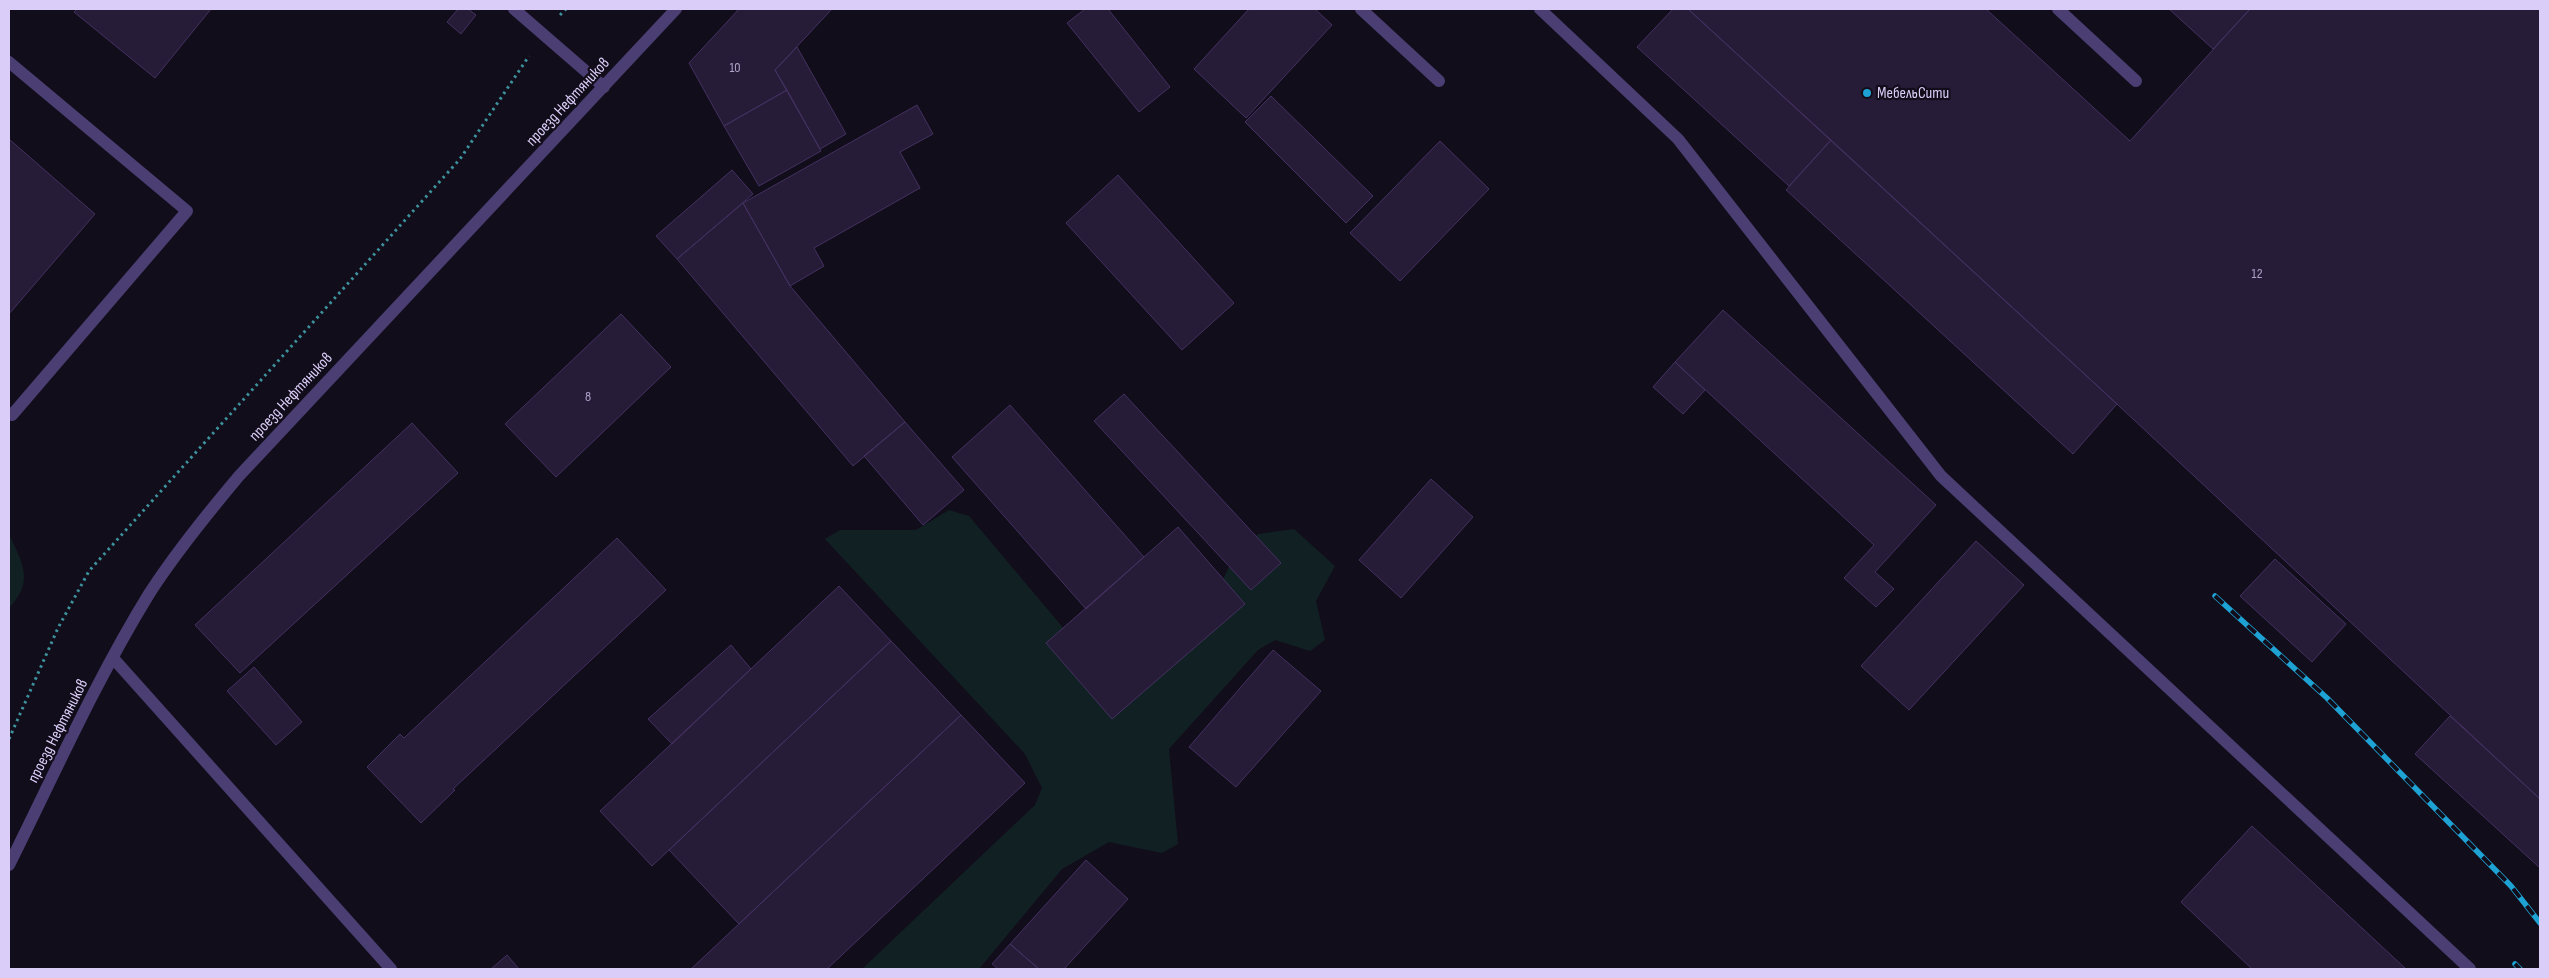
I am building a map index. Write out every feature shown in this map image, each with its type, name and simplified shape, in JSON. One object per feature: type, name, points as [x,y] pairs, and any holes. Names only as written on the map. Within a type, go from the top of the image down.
[{"type":"street","points":[[514,9],[604,87]]},
{"type":"street","name":"проезд Нефтяников","points":[[9,864],[114,658],[149,594],[187,539],[238,476],[676,9]]},
{"type":"street","points":[[1361,9],[1439,81]]},
{"type":"street","points":[[1540,9],[1678,139],[1941,476],[2470,969]]},
{"type":"street","points":[[2058,9],[2136,81]]},
{"type":"street","points":[[9,62],[187,212],[12,415],[9,412]]},
{"type":"street","points":[[114,658],[391,969]]},
{"type":"path","points":[[9,739],[58,628],[90,571],[460,159],[544,34],[566,9]]},
{"type":"shaded area","points":[[949,510],[969,516],[1070,636],[1198,629],[1233,559],[1258,534],[1294,529],[1335,566],[1316,601],[1325,640],[1310,651],[1275,640],[1258,650],[1169,749],[1178,844],[1162,853],[1109,842],[1062,869],[979,969],[862,969],[1035,805],[1042,788],[1025,754],[825,539],[840,530],[916,530]]},
{"type":"shaded area","points":[[9,534],[22,563],[24,580],[22,589],[9,608]]},
{"type":"building","points":[[77,9],[211,9],[155,78],[74,12]]},
{"type":"building","points":[[458,9],[468,9],[476,15],[461,34],[447,22]]},
{"type":"building","points":[[739,9],[832,9],[775,70],[787,90],[724,126],[689,63]]},
{"type":"building","points":[[1085,9],[1108,9],[1170,87],[1139,112],[1067,23]]},
{"type":"building","points":[[1249,9],[1315,9],[1332,25],[1246,118],[1194,69]]},
{"type":"building","points":[[1673,9],[1688,9],[1831,140],[1789,186],[1637,47]]},
{"type":"building","points":[[1688,9],[1986,9],[2130,141],[2250,9],[2540,9],[2540,799],[2118,405]]},
{"type":"building","points":[[2169,9],[2250,9],[2213,49]]},
{"type":"building","points":[[797,47],[846,134],[820,149],[775,70]]},
{"type":"building","points":[[787,90],[821,151],[759,186],[724,126]]},
{"type":"building","points":[[1271,96],[1373,196],[1346,223],[1245,122]]},
{"type":"building","points":[[917,105],[933,134],[900,152],[920,188],[814,248],[824,266],[790,286],[743,203]]},
{"type":"building","points":[[9,139],[95,214],[9,314]]},
{"type":"building","points":[[1831,140],[2117,404],[2073,454],[1786,190]]},
{"type":"building","points":[[1440,141],[1489,189],[1400,281],[1350,233]]},
{"type":"building","points":[[732,170],[753,194],[677,259],[656,236]]},
{"type":"building","points":[[1118,175],[1234,303],[1182,350],[1066,223]]},
{"type":"building","points":[[743,203],[790,286],[905,422],[853,466],[677,259]]},
{"type":"building","points":[[1723,310],[1936,505],[1875,572],[1894,589],[1876,607],[1844,578],[1874,545],[1675,362]]},
{"type":"building","points":[[621,314],[671,367],[556,477],[505,424]]},
{"type":"building","points":[[1675,362],[1705,390],[1683,414],[1653,387]]},
{"type":"building","points":[[1124,394],[1281,563],[1251,590],[1094,421]]},
{"type":"building","points":[[1010,405],[1144,557],[1086,609],[952,457]]},
{"type":"building","points":[[905,422],[964,490],[923,525],[864,456]]},
{"type":"building","points":[[412,423],[458,473],[240,673],[195,625]]},
{"type":"building","points":[[1431,479],[1473,517],[1401,598],[1359,560]]},
{"type":"building","points":[[1178,527],[1245,604],[1112,719],[1046,643]]},
{"type":"building","points":[[617,538],[666,590],[453,789],[455,790],[421,823],[367,767],[400,734],[404,738]]},
{"type":"building","points":[[1976,541],[2024,585],[1909,710],[1861,666]]},
{"type":"building","points":[[2275,559],[2346,624],[2312,662],[2240,596]]},
{"type":"building","points":[[839,586],[891,641],[652,866],[600,811]]},
{"type":"building","points":[[891,641],[961,715],[739,924],[669,850]]},
{"type":"building","points":[[731,645],[751,669],[672,744],[648,719]]},
{"type":"building","points":[[1273,650],[1321,691],[1236,787],[1189,747]]},
{"type":"building","points":[[254,667],[302,722],[276,745],[227,691]]},
{"type":"building","points":[[961,715],[1025,783],[827,969],[691,969]]},
{"type":"building","points":[[2450,716],[2540,799],[2540,868],[2415,754]]},
{"type":"building","points":[[2252,826],[2406,969],[2252,969],[2181,902]]},
{"type":"building","points":[[1086,860],[1128,899],[1064,969],[1039,969],[1010,944]]},
{"type":"building","points":[[1010,944],[1039,969],[998,969],[992,964]]},
{"type":"building","points":[[507,955],[519,969],[491,969]]},
{"type":"railway","points":[[2215,596],[2327,698],[2511,886],[2540,923]]},
{"type":"railway","points":[[2515,964],[2520,969]]},
{"type":"place","name":"МебельСити","points":[[1867,93]]}]
